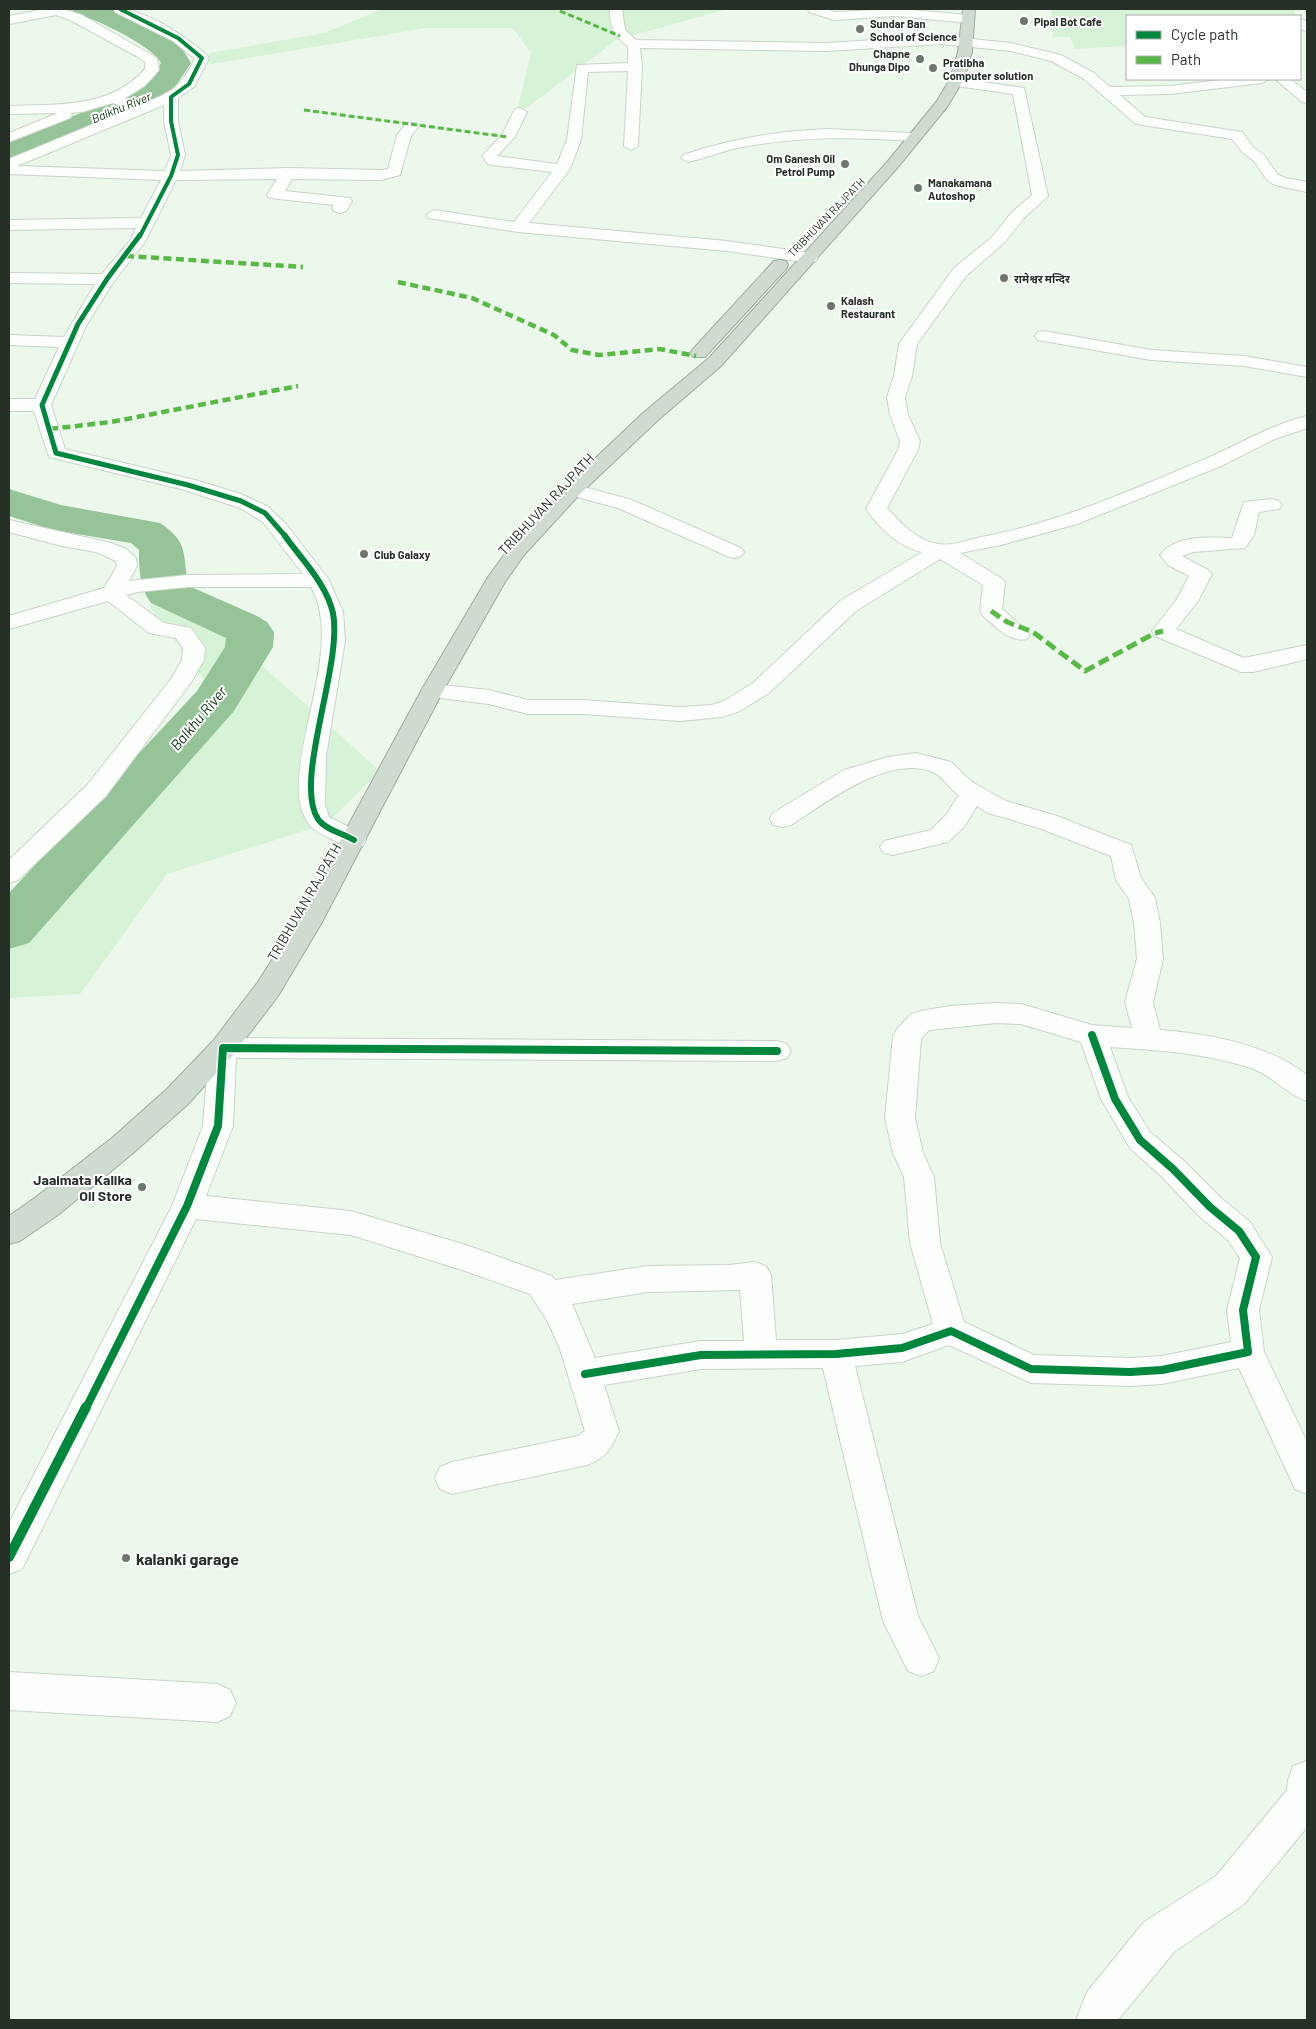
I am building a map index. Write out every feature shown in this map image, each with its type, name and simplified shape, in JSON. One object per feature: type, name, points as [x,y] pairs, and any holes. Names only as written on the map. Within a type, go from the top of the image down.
[{"type":"highway","name":"TRIBHUVAN RAJPATH","points":[[9,1232],[47,1206],[122,1146],[177,1097],[223,1048],[268,989],[308,924],[432,691],[495,581],[517,551],[573,490],[650,417],[715,362],[810,258],[893,164],[912,138],[940,108],[956,82],[962,67],[968,14]]},
{"type":"highway","name":"TRIBHUVAN RAJPATH","points":[[650,417],[672,381],[790,254],[877,164],[912,138]]},
{"type":"street","points":[[9,164],[171,97],[189,84],[202,58],[178,38],[120,9]]},
{"type":"street","points":[[616,9],[615,22],[620,36],[633,44],[826,47],[942,40],[966,44],[1011,47],[1056,58],[1089,76],[1141,121],[1237,135],[1248,150],[1259,158],[1272,177],[1280,182],[1295,183],[1307,187]]},
{"type":"street","points":[[814,9],[834,16],[895,12],[968,14]]},
{"type":"street","points":[[9,20],[55,10],[108,34],[152,61],[152,70],[140,85],[117,99],[82,108],[9,138]]},
{"type":"street","points":[[631,146],[635,67],[633,44]]},
{"type":"street","points":[[518,227],[562,169],[574,140],[582,68],[635,67]]},
{"type":"street","points":[[1107,91],[1170,90],[1254,80]]},
{"type":"street","points":[[1283,80],[1307,99]]},
{"type":"street","points":[[956,82],[1019,91],[1031,163],[1040,196],[1018,215],[998,240],[960,272],[908,344],[903,376],[896,397],[899,415],[910,441],[908,450],[876,509],[902,535],[917,545],[941,551],[994,582],[991,611],[1019,634]]},
{"type":"street","points":[[171,97],[171,121],[178,155],[171,176],[136,242],[107,279],[78,324],[42,404],[56,453],[102,466],[179,482],[242,501],[262,511],[318,580],[330,603],[334,622],[333,649],[315,757],[310,803],[318,820],[354,840]]},
{"type":"street","points":[[117,99],[141,108]]},
{"type":"street","points":[[9,110],[82,108]]},
{"type":"street","points":[[520,112],[508,136],[489,156],[490,159],[493,161],[562,169]]},
{"type":"street","points":[[9,170],[171,176],[381,175],[395,172],[404,134],[412,126]]},
{"type":"street","points":[[688,158],[714,148],[750,140],[783,137],[841,133],[912,138]]},
{"type":"street","points":[[288,174],[275,195],[344,201],[340,208]]},
{"type":"street","points":[[434,215],[518,227],[727,246],[810,258]]},
{"type":"street","points":[[9,224],[147,222]]},
{"type":"street","points":[[9,278],[107,279]]},
{"type":"street","points":[[1044,336],[1151,356],[1244,361],[1307,372]]},
{"type":"street","points":[[9,340],[70,342]]},
{"type":"street","points":[[9,404],[42,404]]},
{"type":"street","points":[[432,691],[489,697],[528,707],[583,707],[680,714],[714,712],[732,706],[761,688],[848,606],[922,560],[941,551],[1001,539],[1070,520],[1214,462],[1268,435],[1307,422]]},
{"type":"street","points":[[573,490],[625,504],[734,552]]},
{"type":"street","points":[[1272,505],[1251,506],[1247,515],[1245,536],[1238,544],[1202,545],[1176,550],[1170,555],[1175,561],[1201,574],[1187,601],[1163,631],[1241,665],[1253,665],[1307,652]]},
{"type":"street","points":[[9,526],[100,546],[119,553],[126,558],[127,566],[124,589],[117,599],[157,628],[183,633],[194,648],[192,660],[181,681],[97,790],[9,874]]},
{"type":"street","points":[[9,623],[124,589],[188,581],[318,580]]},
{"type":"street","points":[[782,819],[852,775],[888,764],[916,761],[943,767],[964,787],[997,807],[1048,822],[1122,851],[1129,880],[1142,898],[1147,923],[1150,959],[1139,1002],[1149,1040]]},
{"type":"street","points":[[893,847],[939,836],[955,821],[972,792]]},
{"type":"street","points":[[951,1331],[925,1243],[919,1177],[908,1153],[900,1118],[907,1036],[921,1022],[950,1016],[996,1012],[1021,1014],[1092,1035],[1183,1042],[1259,1059],[1281,1070],[1307,1090]]},
{"type":"street","points":[[1092,1035],[1115,1099],[1140,1140],[1173,1169],[1210,1207],[1240,1231],[1256,1257],[1243,1310],[1248,1352],[1307,1478]]},
{"type":"street","points":[[9,1557],[40,1499],[186,1206],[218,1126],[223,1048],[777,1051]]},
{"type":"street","points":[[186,1206],[351,1223],[466,1258],[540,1285],[561,1315],[585,1374],[602,1431],[598,1442],[587,1450],[452,1478]]},
{"type":"street","points":[[548,1295],[648,1279],[755,1276],[761,1354]]},
{"type":"street","points":[[585,1374],[701,1355],[836,1354],[902,1348],[951,1331],[1031,1369],[1130,1372],[1162,1370],[1248,1352]]},
{"type":"street","points":[[836,1354],[901,1621],[920,1658]]},
{"type":"street","points":[[9,1691],[217,1703]]},
{"type":"street","points":[[1097,2020],[1102,2007],[1159,1937],[1230,1890],[1306,1798],[1307,1780]]},
{"type":"green space","points":[[382,9],[728,9],[616,40],[516,116],[531,53],[513,28],[426,28],[206,65],[210,53],[324,33]]},
{"type":"green space","points":[[1051,9],[1295,9],[1294,15],[1126,15],[1126,46],[1075,49],[1070,37],[1053,37]]},
{"type":"green space","points":[[164,578],[380,771],[326,824],[167,874],[80,994],[9,998],[9,950],[151,802],[211,689],[150,608]]},
{"type":"waterway","name":"Balkhu River","points":[[9,153],[156,93],[176,63],[171,53],[164,47],[106,15],[86,9]]},
{"type":"waterway","name":"Balkhu River","points":[[9,502],[53,517],[144,532],[154,539],[162,549],[162,571],[167,593],[250,632],[249,647],[216,700],[9,929]]},
{"type":"marked path","points":[[560,11],[620,36]]},
{"type":"marked path","points":[[304,110],[412,126],[508,137]]},
{"type":"marked path","points":[[126,256],[303,267]]},
{"type":"marked path","points":[[398,282],[472,298],[554,335],[572,350],[599,355],[660,349],[696,356]]},
{"type":"marked path","points":[[50,429],[111,422],[298,386]]},
{"type":"marked path","points":[[991,611],[1007,622],[1033,632],[1085,671],[1155,633],[1163,631]]},
{"type":"cycle path","points":[[120,9],[178,38],[202,58],[189,84],[171,97],[171,121],[178,155],[171,176],[137,242],[107,279],[78,324],[42,405],[56,453],[188,485],[234,498],[254,507],[265,513],[275,523],[314,575],[329,602],[334,622],[334,641],[314,756],[312,805],[318,820],[329,828],[354,840]]},
{"type":"cycle path","points":[[585,1374],[701,1355],[836,1354],[902,1348],[951,1331],[1031,1369],[1130,1372],[1162,1370],[1248,1352],[1243,1310],[1256,1257],[1239,1231],[1210,1207],[1173,1169],[1140,1140],[1115,1099],[1092,1035]]},
{"type":"cycle path","points":[[9,1557],[187,1206],[218,1126],[223,1048],[777,1051]]},
{"type":"place","name":"Pipal Bot Cafe","points":[[1024,21]]},
{"type":"place","name":"Sundar Ban School of Science","points":[[860,29]]},
{"type":"place","name":"Chapne Dhunga Dipo","points":[[920,59]]},
{"type":"place","name":"Pratibha Computer solution","points":[[933,68]]},
{"type":"place","name":"Om Ganesh Oil Petrol Pump","points":[[845,164]]},
{"type":"place","name":"Manakamana Autoshop","points":[[918,188]]},
{"type":"place","name":"रामेश्वर मन्दिर","points":[[1004,278]]},
{"type":"place","name":"Kalash Restaurant","points":[[831,306]]},
{"type":"place","name":"Club Galaxy","points":[[364,554]]},
{"type":"place","name":"Jaaimata Kalika Oil Store","points":[[142,1187]]},
{"type":"place","name":"kalanki garage","points":[[126,1558]]}]
